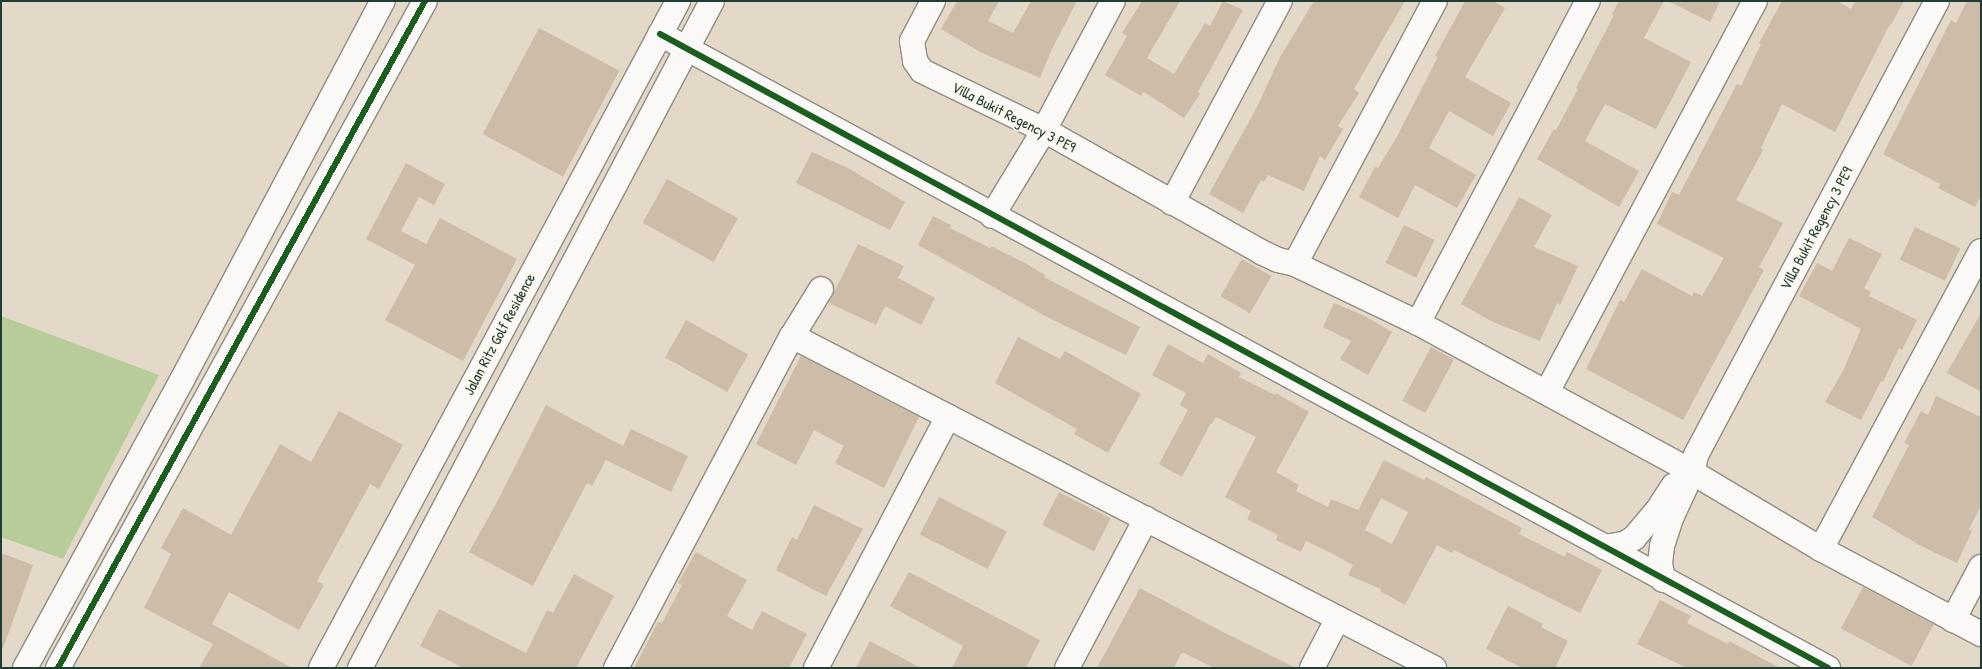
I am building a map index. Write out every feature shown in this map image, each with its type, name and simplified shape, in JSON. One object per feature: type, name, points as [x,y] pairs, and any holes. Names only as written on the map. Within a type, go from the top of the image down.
[{"type":"street","points":[[25,668],[182,380],[383,1]]},
{"type":"street","points":[[58,668],[425,1]]},
{"type":"street","name":"Jalan Ritz Golf Residence","points":[[321,668],[678,1]]},
{"type":"street","points":[[360,668],[712,1]]},
{"type":"street","name":"Villa Bukit Regency 3 PE9","points":[[933,1],[912,41],[915,61],[922,71],[1044,130],[1261,252],[1278,260],[1295,264],[1418,323],[1547,392],[1691,465],[1821,549],[1981,634]]},
{"type":"street","points":[[992,216],[1044,130],[1113,1]]},
{"type":"street","points":[[1172,202],[1280,1]]},
{"type":"street","points":[[1295,264],[1435,1]]},
{"type":"street","points":[[1418,323],[1588,1]]},
{"type":"street","points":[[1547,392],[1755,1]]},
{"type":"street","name":"Villa Bukit Regency 3 PE9","points":[[1663,580],[1660,563],[1662,546],[1691,465],[1936,1]]},
{"type":"street","points":[[660,34],[992,216],[1828,668]]},
{"type":"street","points":[[1821,549],[1981,251]]},
{"type":"street","points":[[616,668],[792,336],[821,289]]},
{"type":"street","points":[[792,336],[1434,668]]},
{"type":"street","points":[[816,668],[948,417]]},
{"type":"street","name":"Villa Bukit Regency 3 PE9","points":[[1604,547],[1624,544],[1634,538],[1691,465]]},
{"type":"street","points":[[1067,668],[1146,519]]},
{"type":"street","points":[[1953,620],[1981,567]]},
{"type":"street","points":[[1312,668],[1338,618]]},
{"type":"green space","points":[[1,316],[159,375],[63,559],[1,537]]},
{"type":"building","points":[[957,1],[999,1],[988,21],[1013,33],[1031,1],[1077,1],[1051,51],[1040,78],[980,52],[941,29]]},
{"type":"building","points":[[1142,1],[1180,1],[1147,58],[1174,74],[1205,23],[1210,26],[1223,1],[1243,10],[1198,92],[1200,94],[1184,118],[1144,92],[1141,96],[1105,75],[1127,36],[1122,33]]},
{"type":"building","points":[[1314,1],[1405,1],[1354,89],[1359,93],[1338,126],[1343,129],[1325,160],[1320,156],[1304,191],[1268,175],[1264,182],[1261,180],[1243,213],[1209,194],[1257,107],[1280,57]]},
{"type":"building","points":[[1465,1],[1493,1],[1505,8],[1465,77],[1511,103],[1493,136],[1449,111],[1429,148],[1476,175],[1457,208],[1415,185],[1398,218],[1359,197],[1375,167],[1378,168],[1395,140],[1438,57],[1435,56]]},
{"type":"building","points":[[1619,1],[1664,1],[1644,38],[1691,62],[1656,129],[1605,104],[1585,141],[1639,171],[1619,207],[1537,159],[1554,129],[1556,130],[1578,89],[1576,88],[1614,15],[1612,14]]},
{"type":"building","points":[[1668,1],[1720,1],[1710,22]]},
{"type":"building","points":[[1782,1],[1837,1],[1851,9],[1855,1],[1904,1],[1890,24],[1835,132],[1782,104],[1761,148],[1763,150],[1736,200],[1783,223],[1759,267],[1764,270],[1683,420],[1586,369],[1620,300],[1624,302],[1642,269],[1692,296],[1694,292],[1702,296],[1724,258],[1657,224],[1672,192],[1679,195],[1737,84],[1741,86],[1761,44],[1759,43]]},
{"type":"building","points":[[1967,1],[1981,1],[1981,196],[1975,207],[1938,188],[1940,184],[1883,154],[1951,20],[1956,23]]},
{"type":"building","points":[[539,28],[619,71],[563,177],[483,134]]},
{"type":"building","points":[[812,152],[848,168],[905,202],[890,230],[796,183]]},
{"type":"building","points":[[406,163],[445,184],[434,205],[419,197],[401,231],[426,244],[440,218],[517,259],[463,361],[385,320],[415,265],[366,239]]},
{"type":"building","points":[[667,179],[738,218],[714,262],[643,223]]},
{"type":"building","points":[[1519,197],[1552,215],[1534,247],[1578,266],[1560,305],[1557,303],[1540,341],[1493,322],[1461,304]]},
{"type":"building","points":[[933,216],[951,225],[950,228],[1025,263],[1045,275],[1044,277],[1140,327],[1126,355],[1049,318],[918,245]]},
{"type":"building","points":[[1404,225],[1435,240],[1416,278],[1386,263]]},
{"type":"building","points":[[1915,227],[1960,248],[1945,281],[1900,260]]},
{"type":"building","points":[[1849,238],[1882,254],[1864,288],[1871,292],[1869,296],[1917,320],[1902,350],[1899,348],[1883,382],[1881,381],[1861,420],[1825,402],[1843,371],[1861,329],[1799,296],[1817,263],[1832,271]]},
{"type":"building","points":[[858,244],[904,266],[898,278],[935,298],[921,325],[885,306],[876,325],[829,303]]},
{"type":"building","points":[[1242,259],[1271,276],[1250,313],[1220,296]]},
{"type":"building","points":[[1334,303],[1365,316],[1392,332],[1368,375],[1340,359],[1351,341],[1323,327]]},
{"type":"building","points":[[1981,313],[1981,392],[1947,373]]},
{"type":"building","points":[[686,320],[748,354],[727,392],[665,358]]},
{"type":"building","points":[[1018,337],[1060,359],[1065,351],[1141,394],[1108,453],[1074,434],[1077,429],[995,383]]},
{"type":"building","points":[[1168,344],[1203,363],[1208,354],[1241,373],[1239,377],[1275,395],[1276,393],[1309,412],[1276,472],[1299,485],[1296,491],[1328,507],[1331,499],[1358,510],[1384,460],[1424,480],[1426,477],[1522,528],[1519,534],[1565,557],[1567,552],[1602,570],[1580,613],[1454,550],[1452,553],[1437,545],[1405,605],[1380,591],[1381,589],[1348,575],[1353,565],[1333,554],[1306,541],[1301,552],[1276,540],[1278,535],[1247,519],[1251,511],[1225,497],[1256,437],[1216,417],[1182,477],[1159,464],[1188,410],[1180,405],[1186,393],[1152,375]],"holes":[[[1381,498],[1408,512],[1392,544],[1365,530]]]},
{"type":"building","points":[[1431,347],[1454,359],[1425,413],[1402,401]]},
{"type":"building","points":[[801,356],[919,417],[884,488],[835,463],[844,446],[814,430],[796,465],[756,444]]},
{"type":"building","points":[[1936,396],[1981,417],[1981,506],[1969,529],[1972,531],[1957,563],[1921,546],[1872,517],[1909,445],[1904,443],[1921,411],[1928,415]]},
{"type":"building","points":[[546,405],[623,446],[631,429],[688,456],[671,492],[606,460],[592,486],[587,483],[533,586],[469,552],[496,504]]},
{"type":"building","points":[[339,411],[403,445],[379,489],[370,484],[317,581],[324,585],[299,630],[229,592],[212,624],[292,668],[199,668],[213,644],[144,608],[171,554],[161,548],[183,508],[231,535],[280,444],[311,462]]},
{"type":"building","points":[[1059,492],[1111,518],[1094,551],[1042,525]]},
{"type":"building","points":[[939,497],[1007,532],[988,569],[920,534]]},
{"type":"building","points":[[814,505],[863,529],[826,596],[776,570],[792,537],[797,540]]},
{"type":"building","points":[[696,552],[747,580],[727,616],[752,630],[762,611],[807,634],[789,668],[634,668],[658,622],[662,623],[682,585],[678,583]]},
{"type":"building","points":[[1,553],[33,565],[3,648],[1,648]]},
{"type":"building","points":[[909,572],[1040,640],[1026,668],[952,668],[963,646],[890,606]]},
{"type":"building","points":[[574,574],[614,596],[576,668],[463,668],[420,646],[439,609],[526,653],[547,610],[553,613]]},
{"type":"building","points":[[1863,587],[1934,625],[1912,666],[1841,628]]},
{"type":"building","points":[[1140,588],[1296,668],[1214,668],[1184,653],[1181,654],[1174,668],[1097,668]]},
{"type":"building","points":[[1660,600],[1691,616],[1687,623],[1728,644],[1729,641],[1780,668],[1687,668],[1637,644]]},
{"type":"building","points":[[1508,606],[1543,624],[1541,627],[1568,641],[1555,668],[1522,668],[1486,649]]},
{"type":"building","points":[[870,641],[921,668],[856,668]]},
{"type":"cycle path","points":[[58,668],[425,1]]},
{"type":"cycle path","points":[[660,34],[1828,668]]}]
